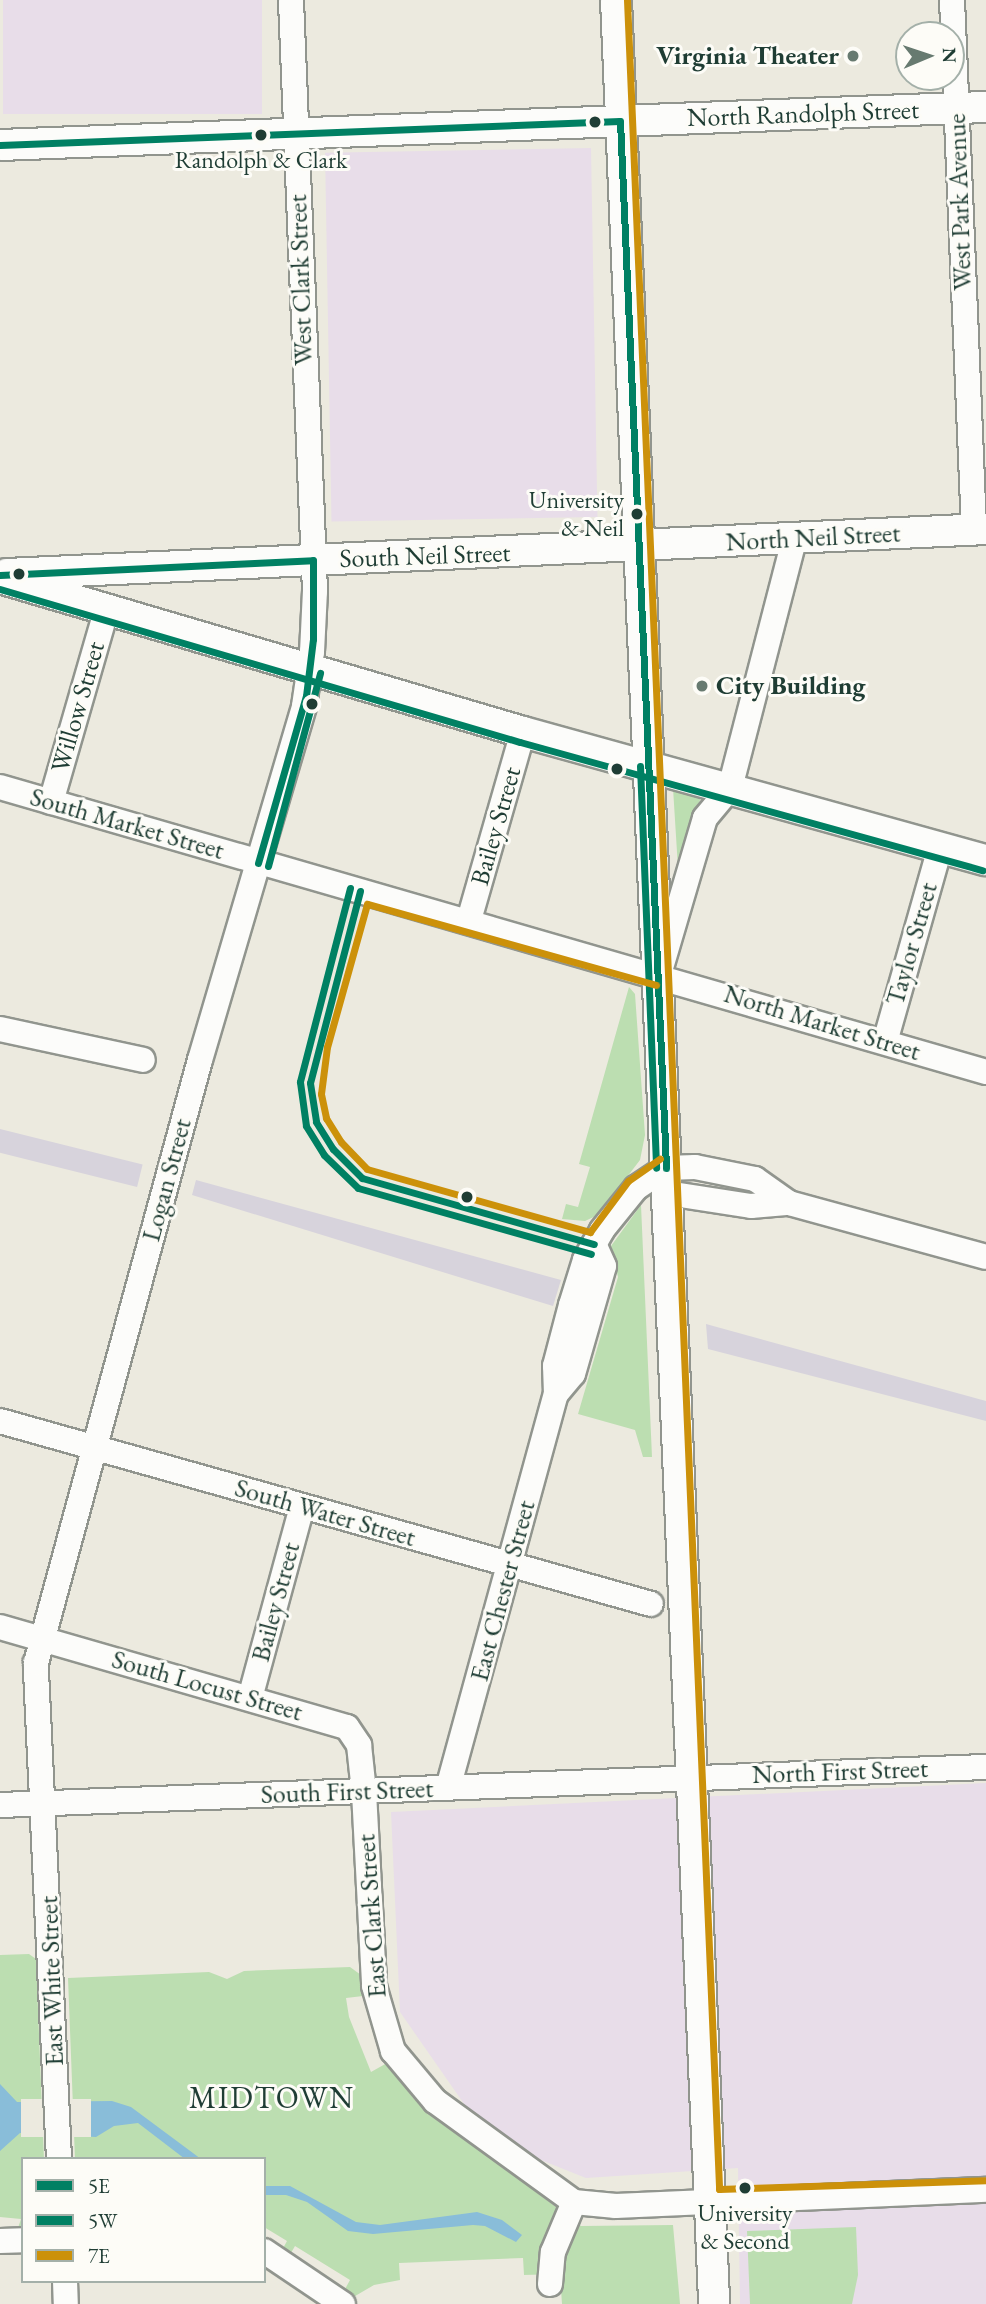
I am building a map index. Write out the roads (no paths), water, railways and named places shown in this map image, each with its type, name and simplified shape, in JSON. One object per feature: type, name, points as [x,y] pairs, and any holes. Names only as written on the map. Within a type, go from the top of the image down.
[{"type":"main road","points":[[616,0],[693,1777],[713,2304]]},
{"type":"main road","name":"North Randolph Street","points":[[0,145],[986,107]]},
{"type":"main road","name":"North Neil Street","points":[[641,547],[980,530]]},
{"type":"main road","name":"South Neil Street","points":[[0,576],[641,547]]},
{"type":"main road","points":[[0,576],[106,612],[523,732],[986,860]]},
{"type":"street","name":"West Clark Street","points":[[291,0],[313,560]]},
{"type":"street","name":"West Park Avenue","points":[[952,0],[980,530]]},
{"type":"street","points":[[659,975],[705,818],[730,788],[794,540]]},
{"type":"street","name":"Logan Street","points":[[43,1803],[36,1663],[41,1639],[310,670],[313,560]]},
{"type":"street","name":"Willow Street","points":[[51,803],[106,612]]},
{"type":"street","name":"Bailey Street","points":[[469,920],[523,732]]},
{"type":"street","name":"South Market Street","points":[[0,787],[258,863],[659,975]]},
{"type":"street","name":"Taylor Street","points":[[885,1042],[940,847]]},
{"type":"street","name":"North Market Street","points":[[659,975],[986,1072]]},
{"type":"street","points":[[0,1029],[143,1060]]},
{"type":"street","points":[[666,1180],[695,1167],[755,1180],[789,1203],[986,1257]]},
{"type":"street","name":"East Chester Street","points":[[448,1788],[556,1394],[555,1366],[585,1259],[636,1188],[666,1180]]},
{"type":"street","name":"South Water Street","points":[[0,1421],[651,1604]]},
{"type":"street","name":"Bailey Street","points":[[250,1698],[302,1507]]},
{"type":"street","name":"South Locust Street","points":[[0,1627],[347,1727],[359,1745],[364,1792]]},
{"type":"street","name":"North First Street","points":[[693,1777],[986,1766]]},
{"type":"street","name":"South First Street","points":[[0,1805],[693,1777]]},
{"type":"street","name":"East Clark Street","points":[[364,1792],[374,1986],[393,2051],[435,2101],[574,2202]]},
{"type":"street","name":"East White Street","points":[[43,1803],[59,2157]]},
{"type":"street","points":[[550,2284],[552,2252],[574,2202],[616,2206],[986,2190]]},
{"type":"street","points":[[0,2241],[21,2240]]},
{"type":"street","points":[[266,2252],[343,2304]]},
{"type":"street","points":[[65,2283],[66,2304]]},
{"type":"water","points":[[0,2084],[17,2102],[112,2101],[131,2107],[198,2157],[182,2157],[138,2123],[114,2126],[96,2137],[20,2133],[0,2151]]},
{"type":"water","points":[[266,2186],[290,2186],[356,2222],[380,2225],[477,2212],[502,2220],[522,2235],[516,2242],[485,2226],[473,2225],[373,2234],[348,2231],[307,2202],[286,2195],[266,2195]]},
{"type":"place","name":"Virginia Theater","points":[[853,56]]},
{"type":"place","name":"Randolph & Clark","points":[[261,135]]},
{"type":"place","name":"University & Neil","points":[[637,514]]},
{"type":"place","name":"City Building","points":[[702,686]]},
{"type":"place","name":"University & Second","points":[[745,2188]]},
{"type":"district","name":"MIDTOWN","points":[[272,2098]]}]
